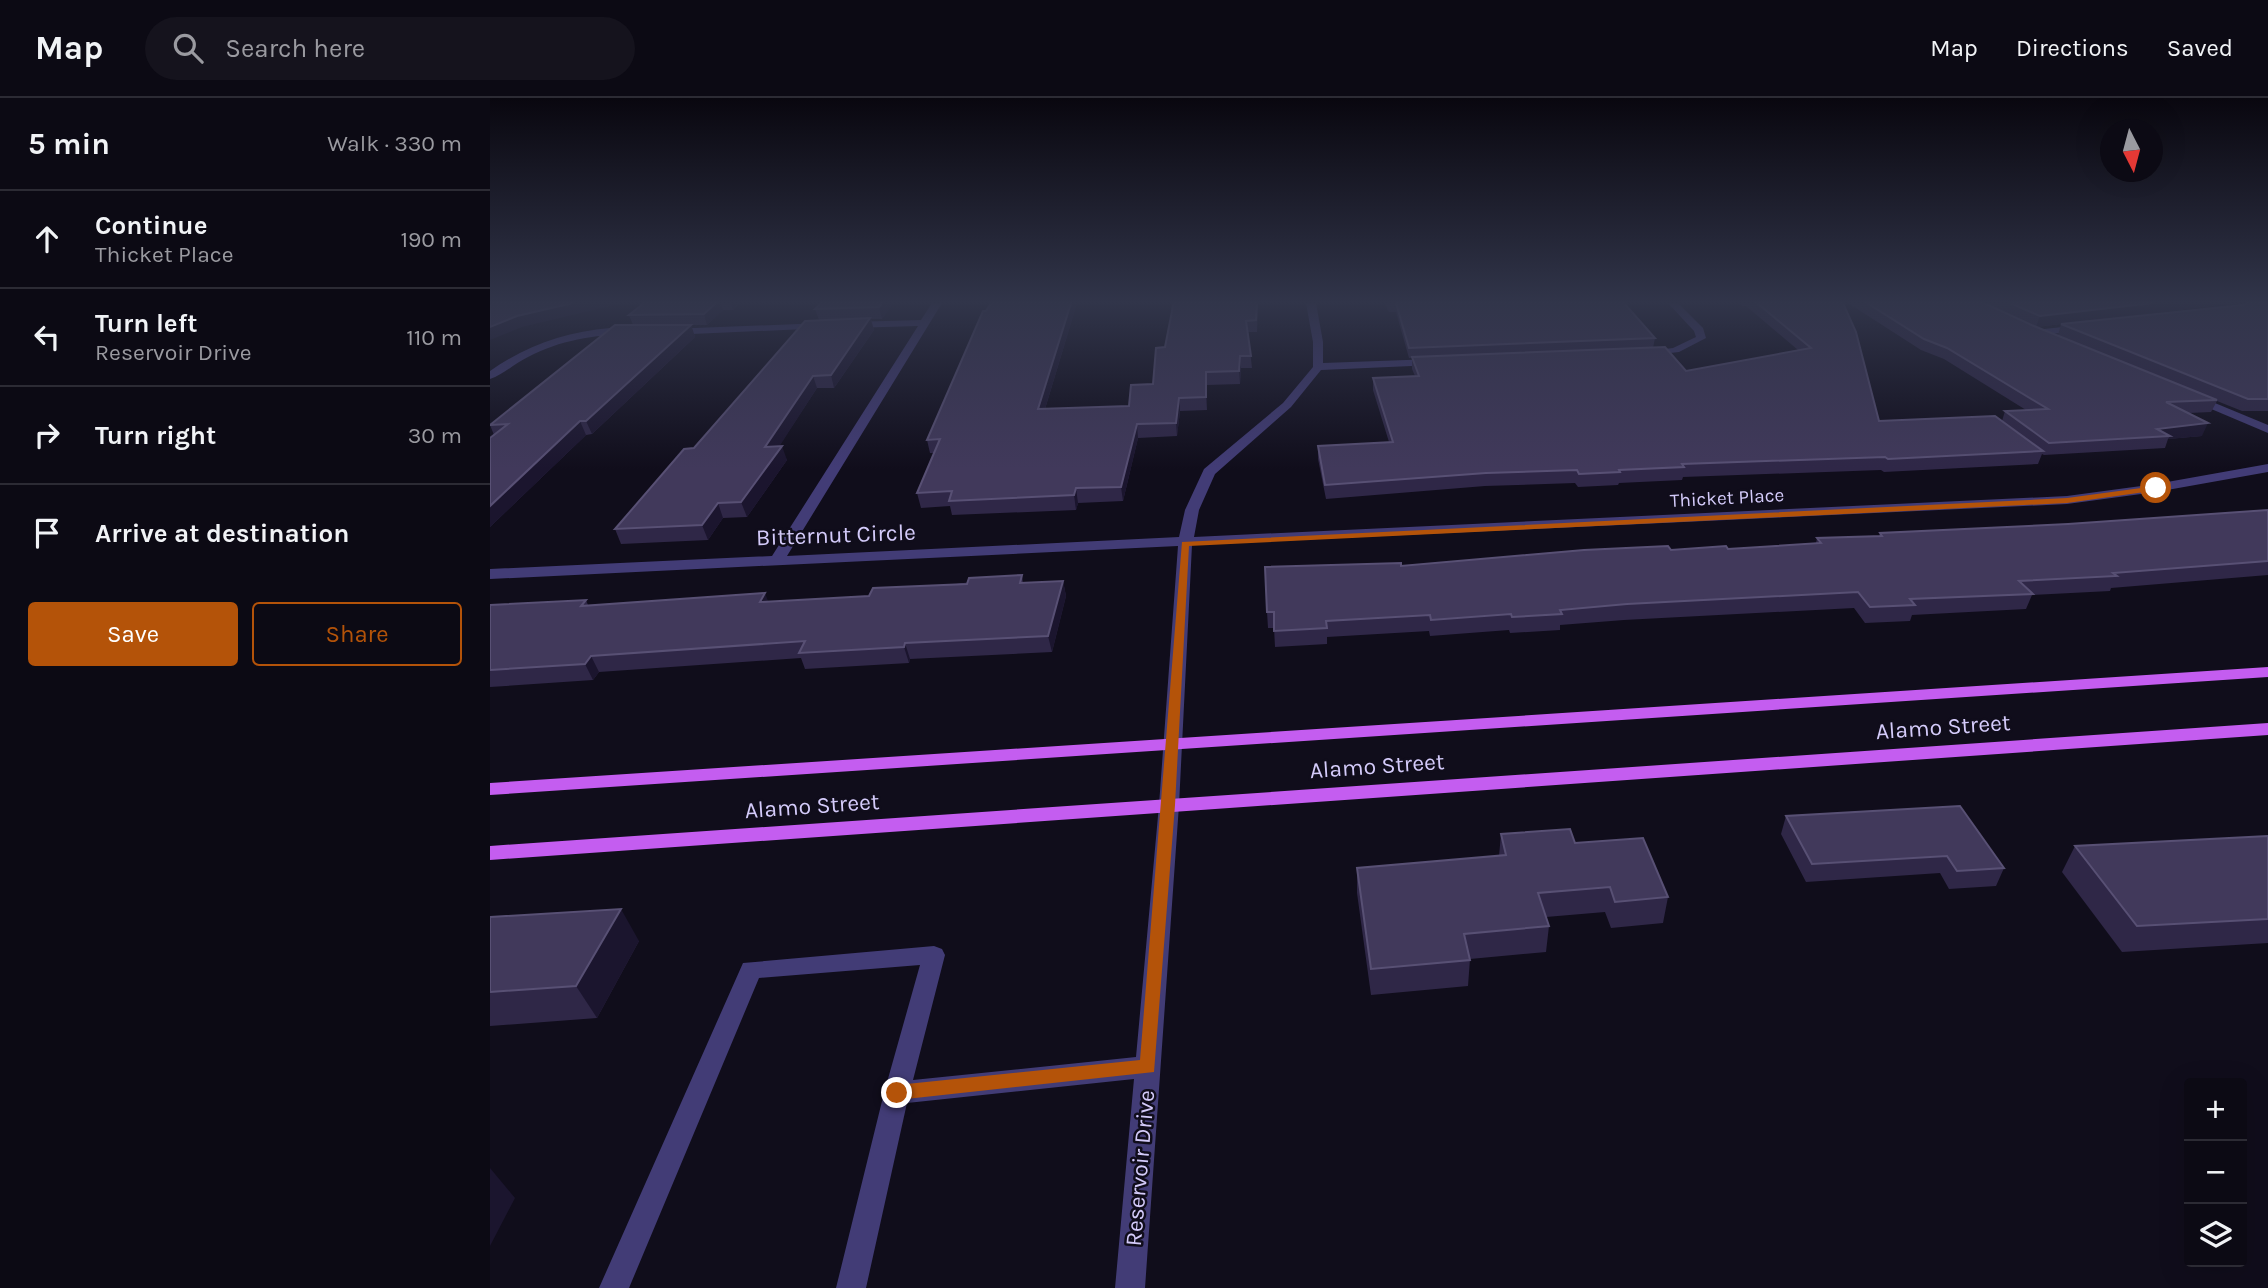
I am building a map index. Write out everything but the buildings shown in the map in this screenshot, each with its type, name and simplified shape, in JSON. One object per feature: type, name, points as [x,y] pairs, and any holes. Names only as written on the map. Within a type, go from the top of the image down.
[{"type":"main road","name":"Alamo Street","points":[[490,789],[2268,672]]},
{"type":"main road","name":"Alamo Street","points":[[490,853],[2268,729]]},
{"type":"street","points":[[490,376],[512,359]]},
{"type":"street","points":[[778,559],[902,359]]},
{"type":"street","points":[[1318,359],[1318,367],[1443,362]]},
{"type":"street","name":"Reservoir Drive","points":[[1130,1288],[1169,805],[1185,544],[1192,510],[1209,472],[1287,405],[1318,367]]},
{"type":"street","points":[[2178,392],[2268,429]]},
{"type":"street","name":"Thicket Place","points":[[1185,544],[2067,500],[2156,488],[2268,468]]},
{"type":"street","name":"Bitternut Circle","points":[[490,574],[778,559],[1185,544]]},
{"type":"street","points":[[614,1288],[751,970],[934,955],[897,1093],[851,1288]]},
{"type":"street","points":[[897,1093],[1148,1067]]},
{"type":"route","points":[[897,1093],[1148,1067],[1169,805],[1185,544],[2067,500],[2156,488]]}]
